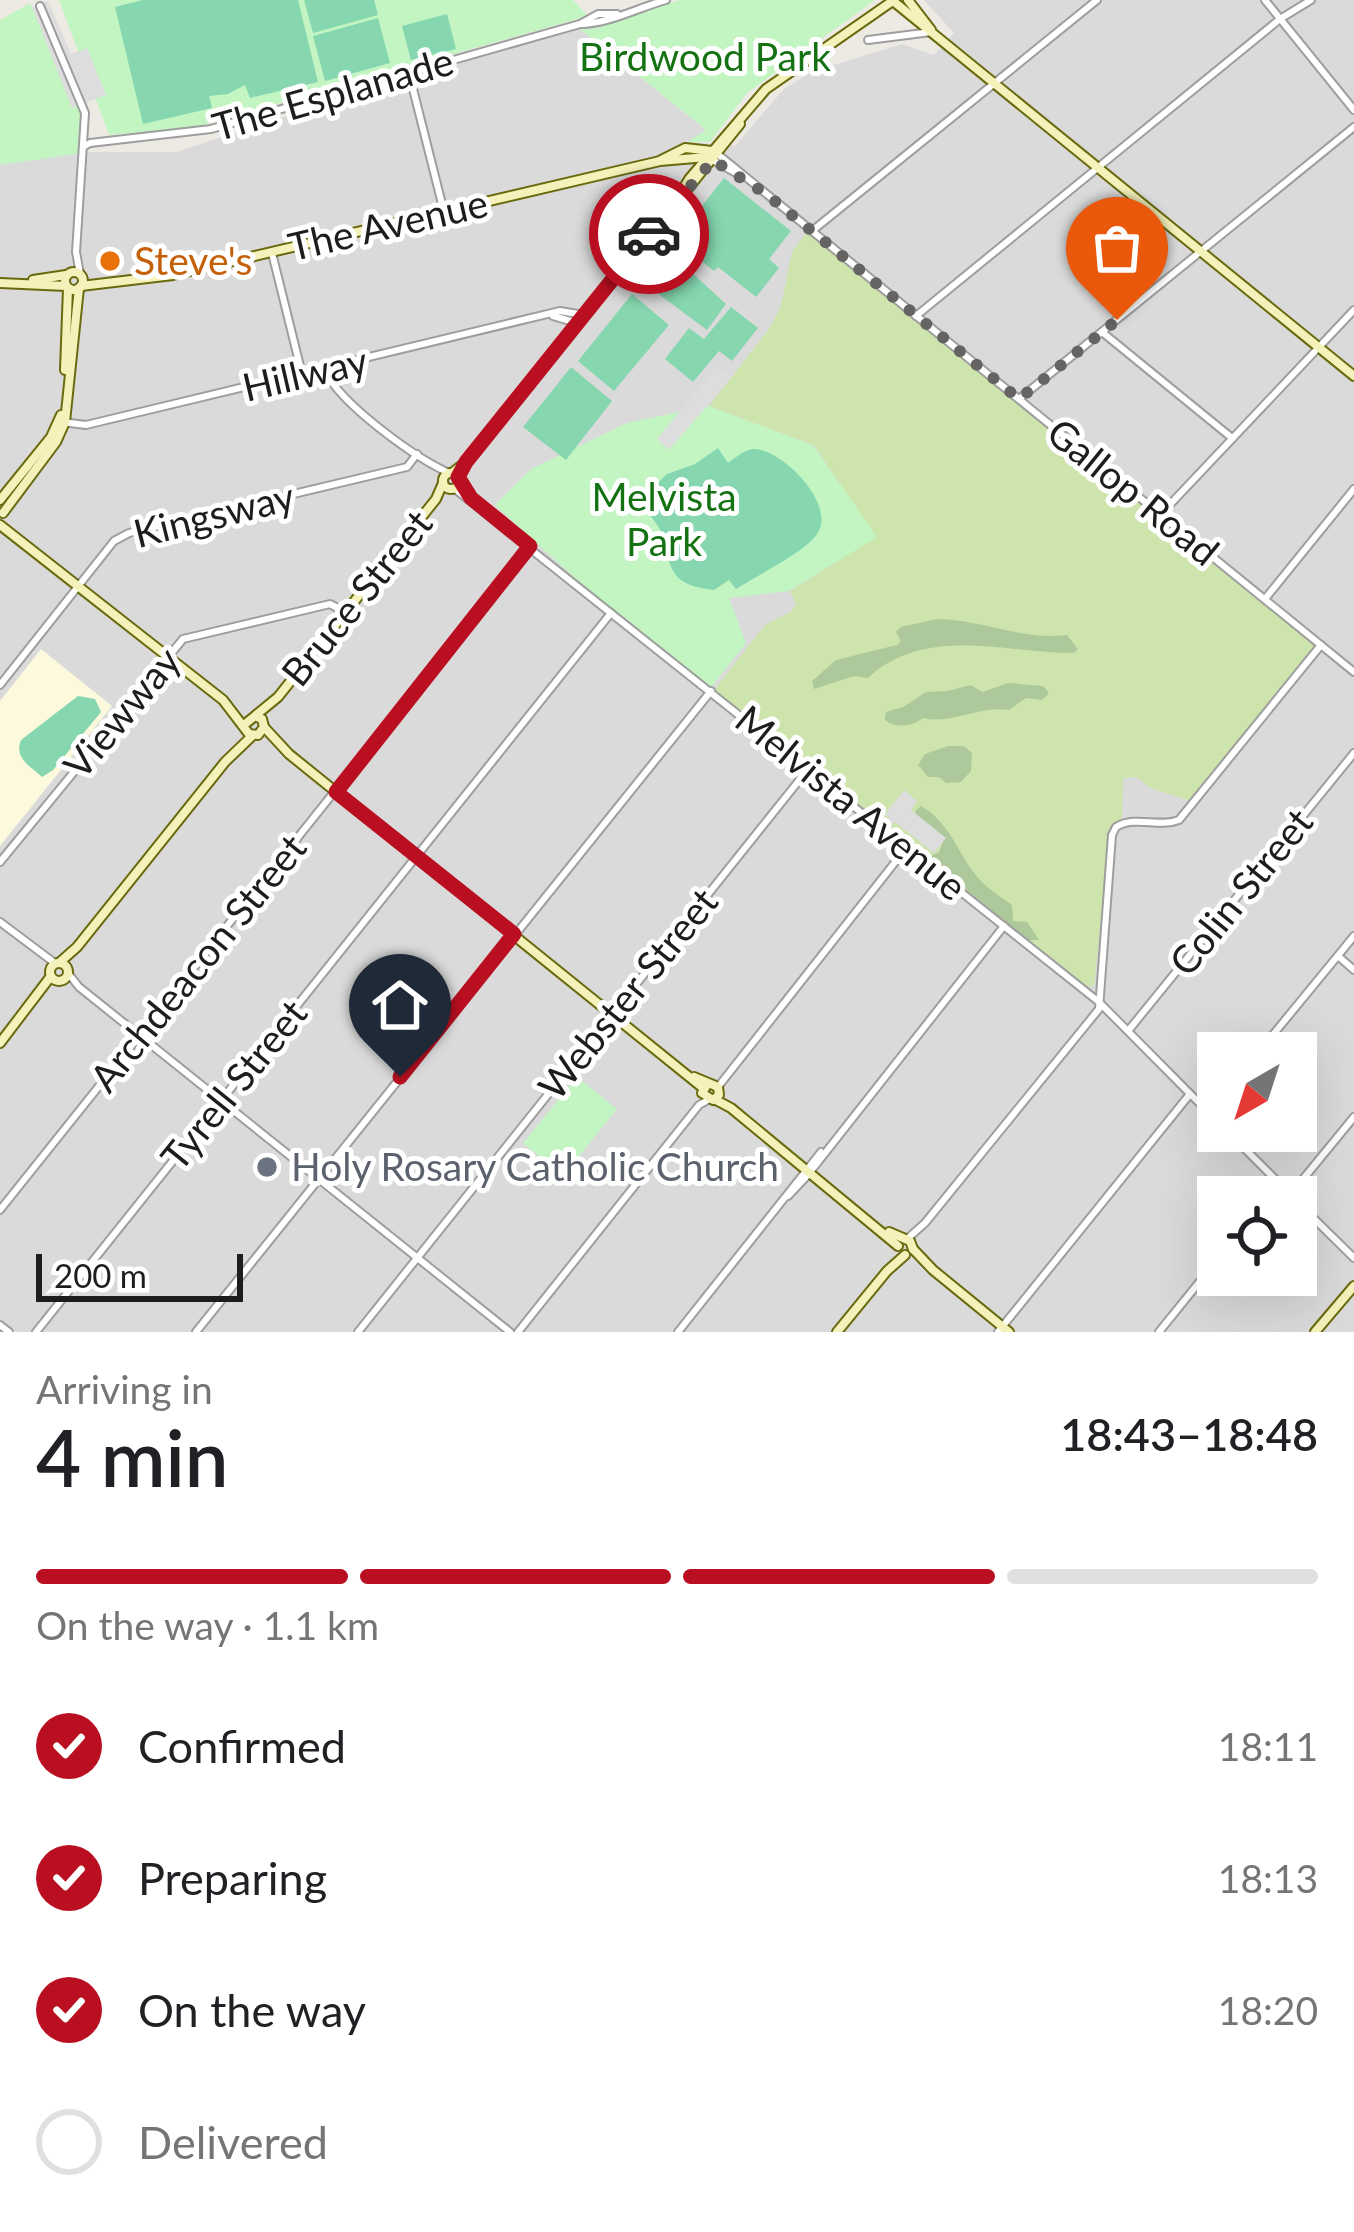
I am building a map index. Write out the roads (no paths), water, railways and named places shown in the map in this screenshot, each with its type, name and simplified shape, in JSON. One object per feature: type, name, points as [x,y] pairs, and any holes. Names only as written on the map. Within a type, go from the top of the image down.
[{"type":"street","name":"The Esplanade","points":[[83,147],[211,129],[580,24],[599,24],[666,0]]},
{"type":"street","points":[[893,0],[1354,376]]},
{"type":"street","name":"Bruce Street","points":[[0,1043],[742,118],[782,76],[893,0]]},
{"type":"street","points":[[908,0],[932,32]]},
{"type":"street","points":[[812,232],[1097,0]]},
{"type":"street","points":[[1265,0],[1354,110]]},
{"type":"street","points":[[916,316],[1280,20],[1311,0]]},
{"type":"street","points":[[40,5],[85,113],[63,422],[1,515],[11,531],[906,1247],[1003,1330],[1190,1094]]},
{"type":"street","points":[[868,40],[932,32]]},
{"type":"street","points":[[409,73],[444,212]]},
{"type":"street","points":[[1019,399],[1354,128]]},
{"type":"street","name":"The Avenue","points":[[20,282],[74,287],[173,275],[660,161],[686,148],[713,155]]},
{"type":"street","name":"Gallop Road","points":[[713,155],[1354,672]]},
{"type":"street","points":[[272,253],[302,374]]},
{"type":"street","points":[[74,274],[74,287]]},
{"type":"street","name":"The Avenue","points":[[0,283],[74,274],[115,280]]},
{"type":"street","points":[[1161,514],[1354,310]]},
{"type":"street","name":"Hillway","points":[[63,422],[86,425],[560,311],[580,319]]},
{"type":"street","points":[[1102,332],[1232,438]]},
{"type":"street","name":"Melvista Avenue","points":[[324,369],[333,388],[1099,1002],[1197,1101]]},
{"type":"street","name":"Kingsway","points":[[0,685],[115,541],[129,532],[407,467],[417,454]]},
{"type":"street","points":[[1264,599],[1354,489]]},
{"type":"street","name":"Archdeacon Street","points":[[0,1210],[530,546]]},
{"type":"street","name":"Viewway","points":[[0,862],[183,639],[330,604],[345,612]]},
{"type":"street","name":"Tyrell Street","points":[[36,1332],[612,612]]},
{"type":"street","points":[[837,1332],[1099,1009],[1112,836],[1119,824],[1179,820],[1321,645]]},
{"type":"street","points":[[196,1332],[711,691]]},
{"type":"street","name":"Colin Street","points":[[1128,1031],[1354,753]]},
{"type":"street","name":"Webster Street","points":[[358,1332],[808,768]]},
{"type":"street","points":[[0,922],[514,1332],[907,848]]},
{"type":"street","points":[[678,1332],[1004,926]]},
{"type":"street","points":[[1275,1032],[1354,936]]},
{"type":"street","points":[[1338,956],[1354,970]]},
{"type":"street","points":[[1306,1176],[1354,1117]]},
{"type":"street","points":[[1248,1152],[1272,1176]]},
{"type":"street","points":[[1317,1221],[1354,1259]]},
{"type":"street","points":[[1159,1332],[1197,1285]]},
{"type":"street","points":[[1315,1332],[1353,1290]]},
{"type":"street","points":[[0,1324],[9,1332]]},
{"type":"place","name":"Steve's","points":[[110,261]]},
{"type":"place","name":"Holy Rosary Catholic Church","points":[[267,1167]]},
{"type":"park label","name":"Birdwood Park","points":[[705,57]]},
{"type":"park label","name":"Melvista Park","points":[[664,520]]}]
